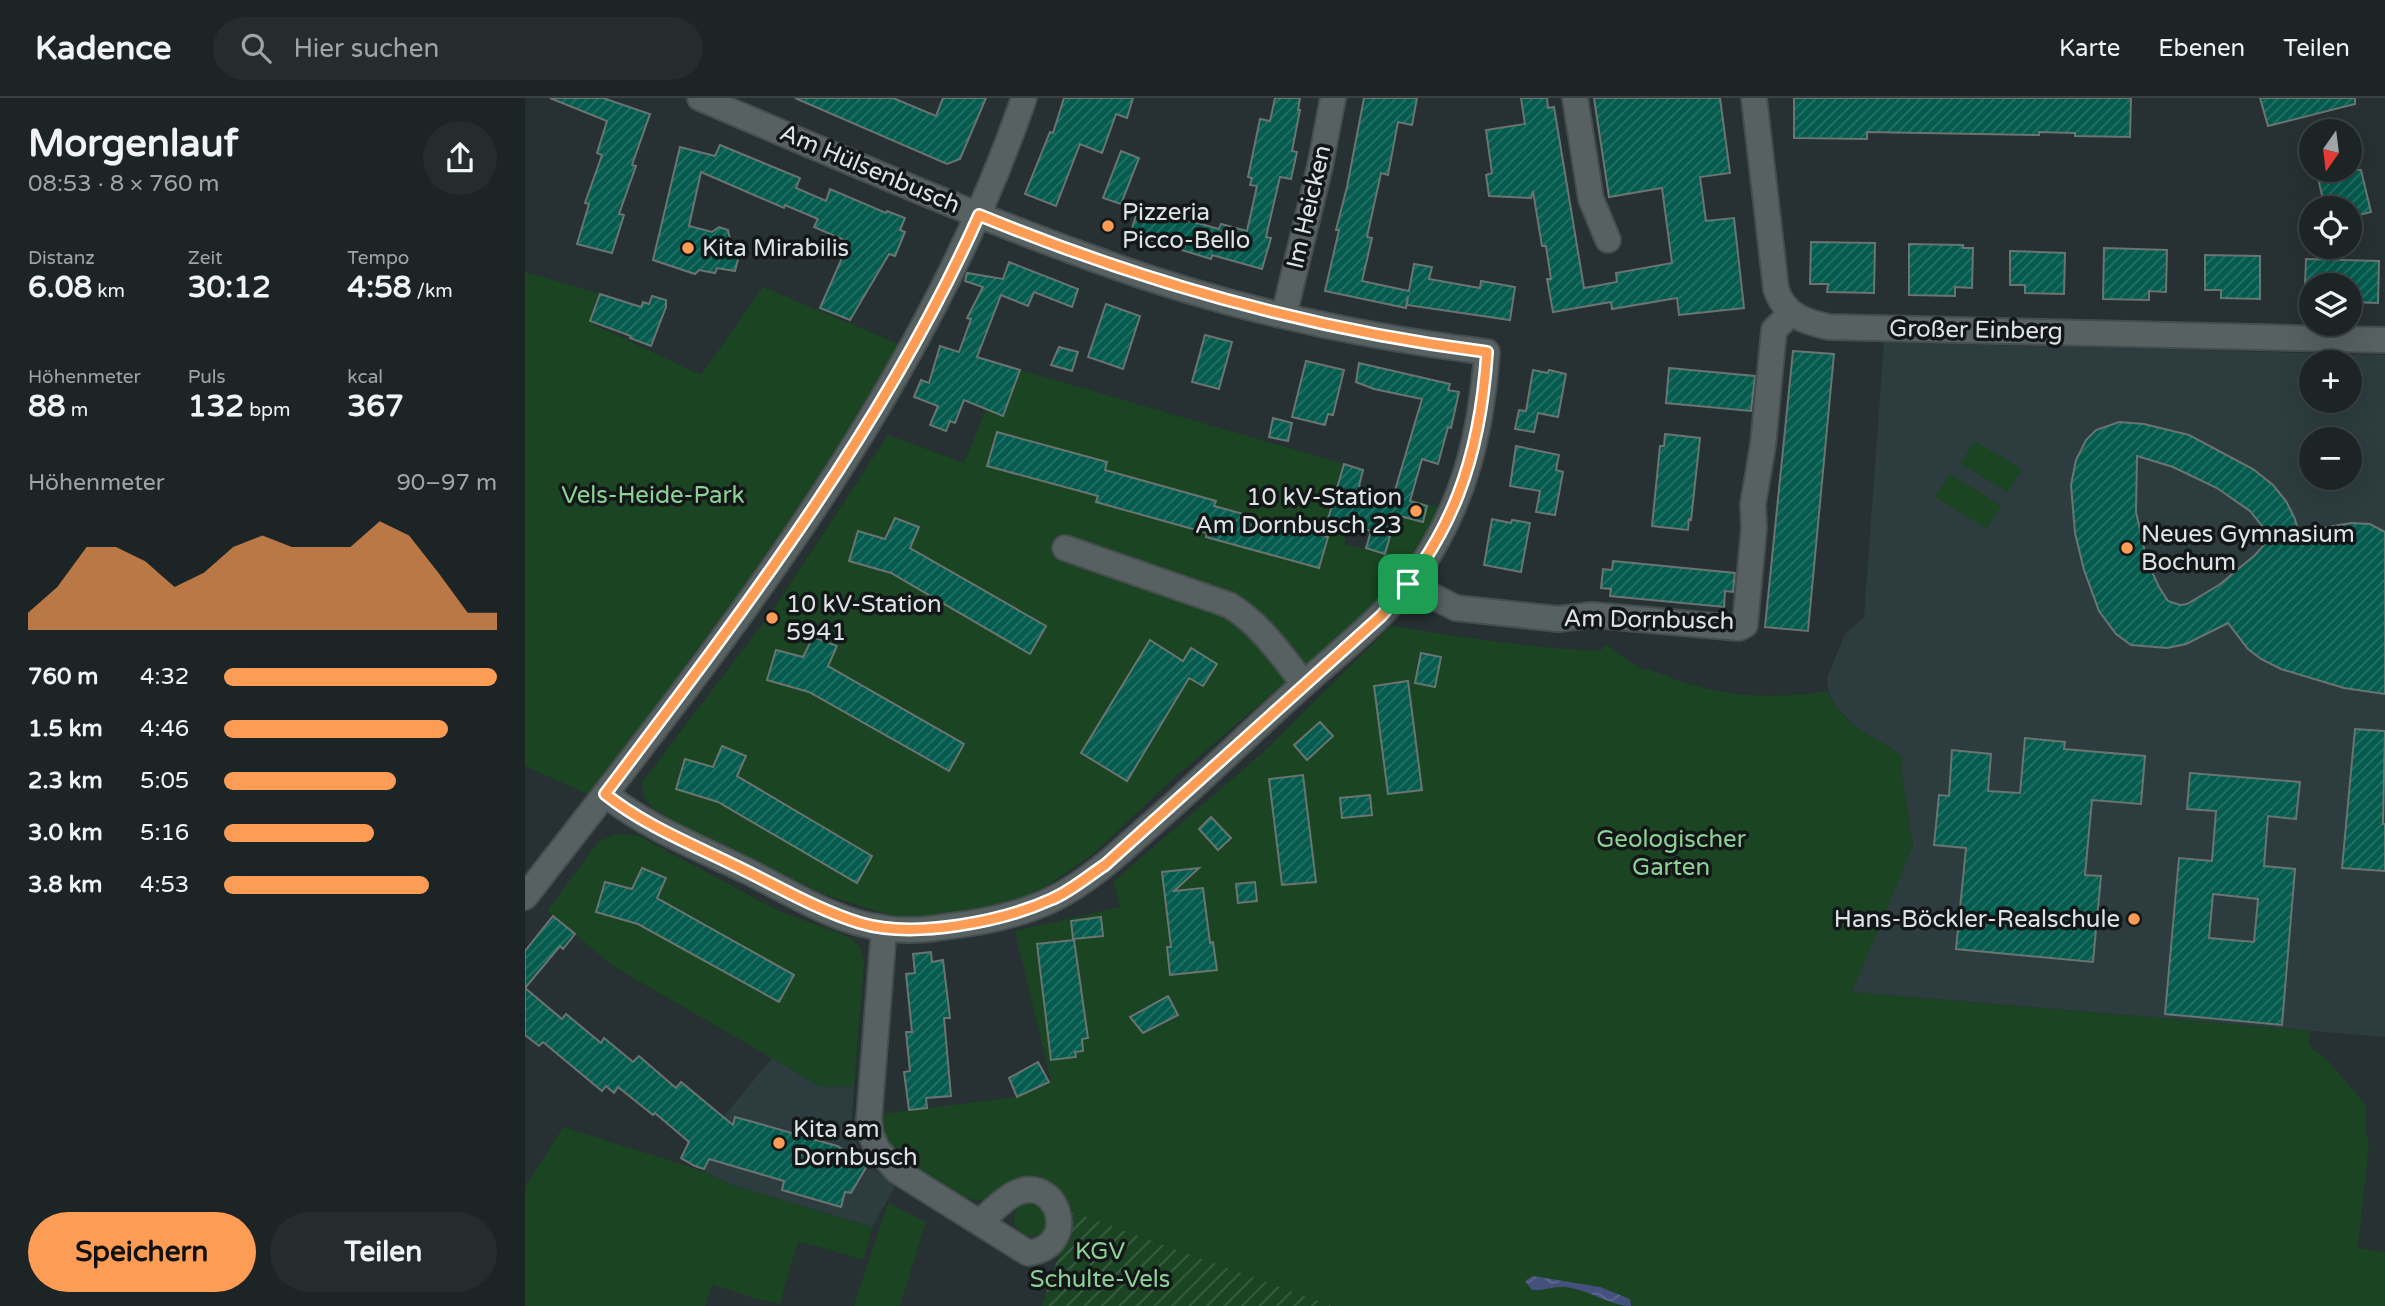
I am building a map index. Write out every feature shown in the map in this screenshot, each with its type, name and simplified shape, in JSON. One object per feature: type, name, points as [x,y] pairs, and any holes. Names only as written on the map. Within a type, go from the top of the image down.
[{"type":"street","name":"Am Hülsenbusch","points":[[701,98],[979,215],[1098,261],[1187,290],[1374,335],[1487,352],[1484,401],[1465,479],[1439,537],[1408,584]]},
{"type":"street","points":[[525,897],[699,669],[808,519],[909,352],[979,215],[1024,98]]},
{"type":"street","name":"Im Heicken","points":[[1284,315],[1320,166],[1333,98]]},
{"type":"street","points":[[1575,98],[1591,199],[1608,240]]},
{"type":"street","points":[[1754,98],[1776,289],[1779,298],[1791,313]]},
{"type":"street","name":"Großer Einberg","points":[[1791,313],[1805,322],[1829,327],[2385,340]]},
{"type":"street","name":"Am Dornbusch","points":[[1408,584],[1456,608],[1558,619],[1592,615],[1738,628],[1745,625],[1754,527],[1753,504],[1763,445],[1773,330],[1791,313]]},
{"type":"street","points":[[1065,548],[1229,605],[1247,616],[1263,632],[1304,684]]},
{"type":"street","points":[[605,794],[645,822],[824,909],[884,929],[942,928],[995,918],[1055,898],[1105,865],[1381,616],[1408,584]]},
{"type":"street","points":[[884,929],[870,1135],[877,1150],[897,1171],[980,1222]]},
{"type":"shaded area","points":[[1884,342],[2299,353],[2299,413],[2362,413],[2362,354],[2385,355],[2385,1037],[1851,992],[1913,845],[1901,769],[1903,757],[1858,729],[1835,705],[1828,691],[1827,678],[1845,634],[1864,617]]},
{"type":"shaded area","name":"Kita am Dornbusch","points":[[772,1058],[821,1087],[854,1086],[852,1117],[856,1141],[868,1164],[895,1187],[872,1227],[732,1185],[703,1171],[712,1153],[699,1146]]},
{"type":"green space","name":"Vels-Heide-Park","points":[[525,272],[598,293],[589,322],[701,375],[763,287],[899,344],[828,463],[751,576],[590,795],[525,766]]},
{"type":"green space","points":[[1020,370],[1344,464],[1328,519],[1348,525],[1344,544],[1385,554],[1401,496],[1441,508],[1406,568],[1370,609],[1167,784],[1092,855],[1034,895],[978,911],[925,918],[886,914],[825,895],[705,839],[653,809],[644,796],[642,782],[771,613],[888,435],[964,463],[986,409],[1004,416]]},
{"type":"green space","points":[[1974,441],[2022,469],[2008,492],[1961,464]]},
{"type":"green space","points":[[1949,474],[2001,505],[1987,529],[1935,497]]},
{"type":"green space","name":"Geologischer Garten","points":[[1391,626],[1547,647],[1600,651],[1605,644],[1642,670],[1649,669],[1690,684],[1728,693],[1778,696],[1828,691],[1835,705],[1852,724],[1903,757],[1901,770],[1913,846],[1852,992],[2311,1031],[2308,1044],[2330,1063],[2365,1104],[2365,1131],[2369,1143],[2358,1248],[2385,1252],[2385,1306],[1332,1306],[1073,1212],[1057,1190],[996,1200],[960,1197],[894,1156],[878,1122],[879,1114],[1017,1097],[1051,1081],[1015,931],[1120,907],[1114,881],[1259,756]]},
{"type":"green space","points":[[617,834],[639,836],[779,911],[847,936],[859,945],[864,961],[854,1086],[821,1087],[613,966],[547,911],[599,841]]},
{"type":"green space","points":[[563,1127],[703,1171],[732,1185],[872,1227],[864,1260],[798,1241],[780,1304],[712,1284],[705,1306],[525,1306],[525,1187]]},
{"type":"green space","points":[[1031,1202],[1043,1207],[1048,1219],[1043,1231],[1031,1236],[1019,1231],[1014,1219],[1019,1207]]},
{"type":"green space","points":[[888,1203],[926,1222],[900,1306],[854,1306]]},
{"type":"green space","name":"KGV Schulte-Vels","points":[[1073,1212],[1332,1306],[1042,1306]]},
{"type":"water","points":[[1533,1276],[1600,1287],[1630,1299],[1631,1306],[1566,1287],[1532,1290],[1525,1281]]},
{"type":"building","points":[[550,98],[603,98],[650,114],[632,165],[636,166],[619,214],[624,215],[612,253],[577,244],[589,204],[585,203],[602,155],[597,153],[607,121]]},
{"type":"building","points":[[795,98],[893,98],[936,116],[943,98],[986,98],[960,159],[947,164]]},
{"type":"building","points":[[1064,98],[1133,98],[1127,118],[1116,114],[1102,153],[1080,144],[1056,206],[1025,194],[1050,132],[1053,133]]},
{"type":"building","points":[[1275,98],[1300,98],[1292,151],[1297,152],[1291,179],[1280,177],[1266,237],[1271,238],[1262,269],[1212,255],[1211,259],[1130,234],[1139,207],[1219,229],[1221,224],[1247,231],[1257,186],[1250,185],[1252,178],[1248,177],[1260,119],[1270,121]]},
{"type":"building","points":[[1364,98],[1417,98],[1412,125],[1398,122],[1388,175],[1381,173],[1367,237],[1372,238],[1362,281],[1409,291],[1414,264],[1432,267],[1429,279],[1480,288],[1481,281],[1515,287],[1510,320],[1407,305],[1408,296],[1406,308],[1325,291]]},
{"type":"building","points":[[1521,98],[1547,98],[1548,108],[1554,107],[1584,288],[1617,282],[1616,273],[1672,263],[1662,188],[1609,197],[1594,98],[1720,98],[1730,173],[1700,177],[1706,221],[1734,218],[1744,308],[1679,315],[1677,298],[1612,309],[1611,302],[1553,312],[1547,279],[1551,279],[1546,246],[1542,246],[1533,191],[1531,198],[1489,196],[1486,175],[1492,173],[1486,130],[1525,124]]},
{"type":"building","points":[[1794,98],[2131,98],[2130,137],[2039,132],[2039,135],[1867,132],[1867,139],[1794,138]]},
{"type":"building","points":[[2260,98],[2355,98],[2355,104],[2268,126]]},
{"type":"building","points":[[720,145],[800,178],[796,188],[826,201],[830,189],[886,213],[887,211],[905,218],[900,230],[905,232],[895,256],[889,254],[850,320],[820,308],[849,242],[814,227],[818,219],[785,205],[784,208],[701,172],[689,226],[712,232],[719,227],[728,230],[731,244],[741,248],[735,271],[717,268],[715,273],[699,270],[695,274],[653,260],[680,147],[715,156]]},
{"type":"building","points":[[1121,151],[1139,158],[1121,204],[1103,198]]},
{"type":"building","points":[[2363,178],[2371,212],[2362,214],[2362,196],[2322,196],[2319,182],[2363,182]]},
{"type":"building","points":[[1811,242],[1875,243],[1874,293],[1827,292],[1828,284],[1810,284]]},
{"type":"building","points":[[1909,244],[1963,245],[1963,248],[1973,248],[1972,288],[1955,287],[1955,296],[1909,295]]},
{"type":"building","points":[[2104,248],[2167,250],[2166,292],[2149,291],[2149,300],[2103,299]]},
{"type":"building","points":[[2010,251],[2065,253],[2064,294],[2025,293],[2025,285],[2010,285]]},
{"type":"building","points":[[2205,255],[2260,256],[2260,299],[2221,298],[2221,290],[2205,290]]},
{"type":"building","points":[[2306,259],[2379,261],[2378,303],[2362,302],[2362,273],[2305,273]]},
{"type":"building","points":[[1009,262],[1078,289],[1072,307],[1034,292],[1028,306],[1001,295],[977,357],[1020,370],[1003,416],[964,400],[955,423],[950,421],[946,431],[930,425],[938,406],[914,397],[921,380],[929,383],[940,346],[959,352],[971,319],[967,318],[983,287],[965,281],[967,273],[1003,279]]},
{"type":"building","points":[[600,294],[641,307],[643,302],[649,304],[652,296],[666,300],[666,307],[651,346],[590,321]]},
{"type":"building","points":[[1106,304],[1140,316],[1123,369],[1088,357]]},
{"type":"building","points":[[1205,335],[1232,342],[1219,389],[1192,382]]},
{"type":"building","points":[[1059,347],[1078,352],[1072,371],[1051,365]]},
{"type":"building","points":[[1793,351],[1834,354],[1808,631],[1765,627]]},
{"type":"building","points":[[1306,361],[1344,370],[1333,415],[1328,414],[1325,425],[1292,417]]},
{"type":"building","points":[[1359,363],[1450,384],[1448,390],[1459,392],[1451,428],[1448,427],[1438,464],[1422,459],[1410,501],[1427,506],[1423,522],[1396,515],[1385,554],[1366,548],[1371,531],[1328,519],[1344,464],[1363,470],[1359,486],[1393,497],[1422,399],[1374,389],[1356,382]]},
{"type":"building","points":[[1669,368],[1755,376],[1751,411],[1666,403]]},
{"type":"building","points":[[1533,370],[1566,374],[1558,417],[1538,413],[1534,432],[1515,429],[1519,410],[1526,411]]},
{"type":"building","points":[[1273,418],[1292,423],[1288,441],[1269,437]]},
{"type":"building","points":[[2119,422],[2144,424],[2189,435],[2253,469],[2273,485],[2286,501],[2300,538],[2327,527],[2351,523],[2370,524],[2385,532],[2385,694],[2344,688],[2281,669],[2248,649],[2228,623],[2186,644],[2167,648],[2131,645],[2116,634],[2099,611],[2084,570],[2075,533],[2071,485],[2076,460],[2086,440],[2096,430]],"holes":[[[2137,456],[2173,467],[2217,488],[2250,511],[2266,531],[2264,545],[2255,555],[2219,585],[2187,604],[2180,605],[2168,601],[2159,587],[2147,561],[2136,512]]]},
{"type":"building","points":[[997,432],[1107,462],[1105,470],[1216,501],[1214,506],[1328,537],[1319,568],[1206,537],[1207,533],[1096,502],[1098,496],[987,466]]},
{"type":"building","points":[[1665,434],[1700,438],[1688,530],[1652,526],[1660,446],[1664,446]]},
{"type":"building","points":[[1516,446],[1559,455],[1556,470],[1563,472],[1555,515],[1536,512],[1540,491],[1510,486]]},
{"type":"building","points":[[895,518],[919,527],[910,548],[1046,626],[1030,654],[891,573],[849,561],[858,531],[885,539]]},
{"type":"building","points":[[1492,519],[1530,523],[1521,572],[1484,565]]},
{"type":"building","points":[[1613,561],[1735,573],[1733,592],[1725,591],[1724,607],[1610,596],[1611,589],[1601,588],[1603,569],[1612,570]]},
{"type":"building","points":[[813,637],[837,646],[828,666],[964,744],[949,771],[809,692],[767,680],[776,650],[803,657]]},
{"type":"building","points":[[1150,640],[1183,661],[1191,648],[1217,664],[1203,686],[1189,678],[1127,781],[1081,753]]},
{"type":"building","points":[[1421,653],[1441,657],[1435,687],[1415,683]]},
{"type":"building","points":[[1408,681],[1422,790],[1388,794],[1374,686]]},
{"type":"building","points":[[1320,722],[1333,736],[1307,760],[1294,745]]},
{"type":"building","points":[[2355,729],[2385,731],[2385,871],[2342,868]]},
{"type":"building","points":[[2025,738],[2065,742],[2064,749],[2145,756],[2141,804],[2092,800],[2085,875],[2101,876],[2093,962],[1956,949],[1966,848],[1934,845],[1939,795],[1949,796],[1952,750],[1991,754],[1988,791],[2020,793]]},
{"type":"building","points":[[722,746],[746,756],[737,776],[872,856],[857,883],[718,802],[676,789],[685,759],[713,767]]},
{"type":"building","name":"Hans-Böckler-Realschule","points":[[2190,773],[2300,782],[2296,819],[2268,816],[2264,866],[2295,869],[2282,1025],[2165,1014],[2179,858],[2212,861],[2216,811],[2187,809]],"holes":[[[2213,894],[2258,899],[2254,942],[2209,938]]]},
{"type":"building","points":[[1303,775],[1316,882],[1282,885],[1269,779]]},
{"type":"building","points":[[1370,795],[1372,815],[1342,818],[1340,798]]},
{"type":"building","points":[[1211,817],[1231,838],[1218,850],[1199,829]]},
{"type":"building","points":[[642,868],[666,878],[657,898],[794,975],[779,1002],[638,924],[596,912],[605,882],[632,889]]},
{"type":"building","points":[[1199,868],[1174,891],[1203,888],[1210,943],[1213,942],[1217,970],[1170,975],[1167,947],[1171,947],[1162,872]]},
{"type":"building","points":[[1255,882],[1257,901],[1238,903],[1236,884]]},
{"type":"building","points":[[553,916],[575,934],[563,949],[560,946],[525,988],[525,951]]},
{"type":"building","points":[[1101,917],[1103,936],[1073,939],[1071,921]]},
{"type":"building","points":[[1074,940],[1088,1038],[1082,1039],[1083,1051],[1075,1052],[1076,1057],[1051,1060],[1037,944]]},
{"type":"building","points":[[931,952],[932,962],[943,960],[950,1018],[944,1018],[951,1096],[926,1098],[927,1108],[909,1110],[904,1072],[910,1071],[906,1032],[912,1032],[906,974],[915,973],[913,954]]},
{"type":"building","points":[[525,988],[562,1019],[566,1014],[601,1043],[604,1038],[633,1062],[639,1056],[676,1088],[681,1082],[733,1125],[735,1117],[837,1146],[868,1164],[851,1193],[845,1192],[841,1207],[782,1190],[784,1181],[709,1159],[704,1169],[695,1166],[681,1158],[689,1142],[655,1113],[653,1115],[618,1087],[614,1093],[606,1086],[602,1091],[543,1042],[539,1046],[525,1035]]},
{"type":"building","points":[[1168,996],[1178,1015],[1143,1033],[1130,1017]]},
{"type":"building","points":[[1038,1062],[1049,1082],[1017,1097],[1009,1078]]},
{"type":"place","name":"Pizzeria Picco-Bello","points":[[1108,226]]},
{"type":"place","name":"Kita Mirabilis","points":[[688,248]]},
{"type":"place","name":"10 kV-Station Am Dornbusch 23","points":[[1416,511]]},
{"type":"place","name":"Neues Gymnasium Bochum","points":[[2127,548]]},
{"type":"place","name":"10 kV-Station 5941","points":[[772,618]]},
{"type":"place","name":"Hans-Böckler-Realschule","points":[[2134,919]]},
{"type":"place","name":"Kita am Dornbusch","points":[[779,1143]]},
{"type":"route","points":[[979,215],[1098,261],[1234,303],[1374,335],[1487,352],[1484,401],[1465,479],[1439,537],[1408,584],[1381,616],[1105,865],[1055,898],[995,918],[942,928],[884,929],[861,923],[824,909],[645,822],[605,794],[808,519],[909,352],[979,215]]}]
